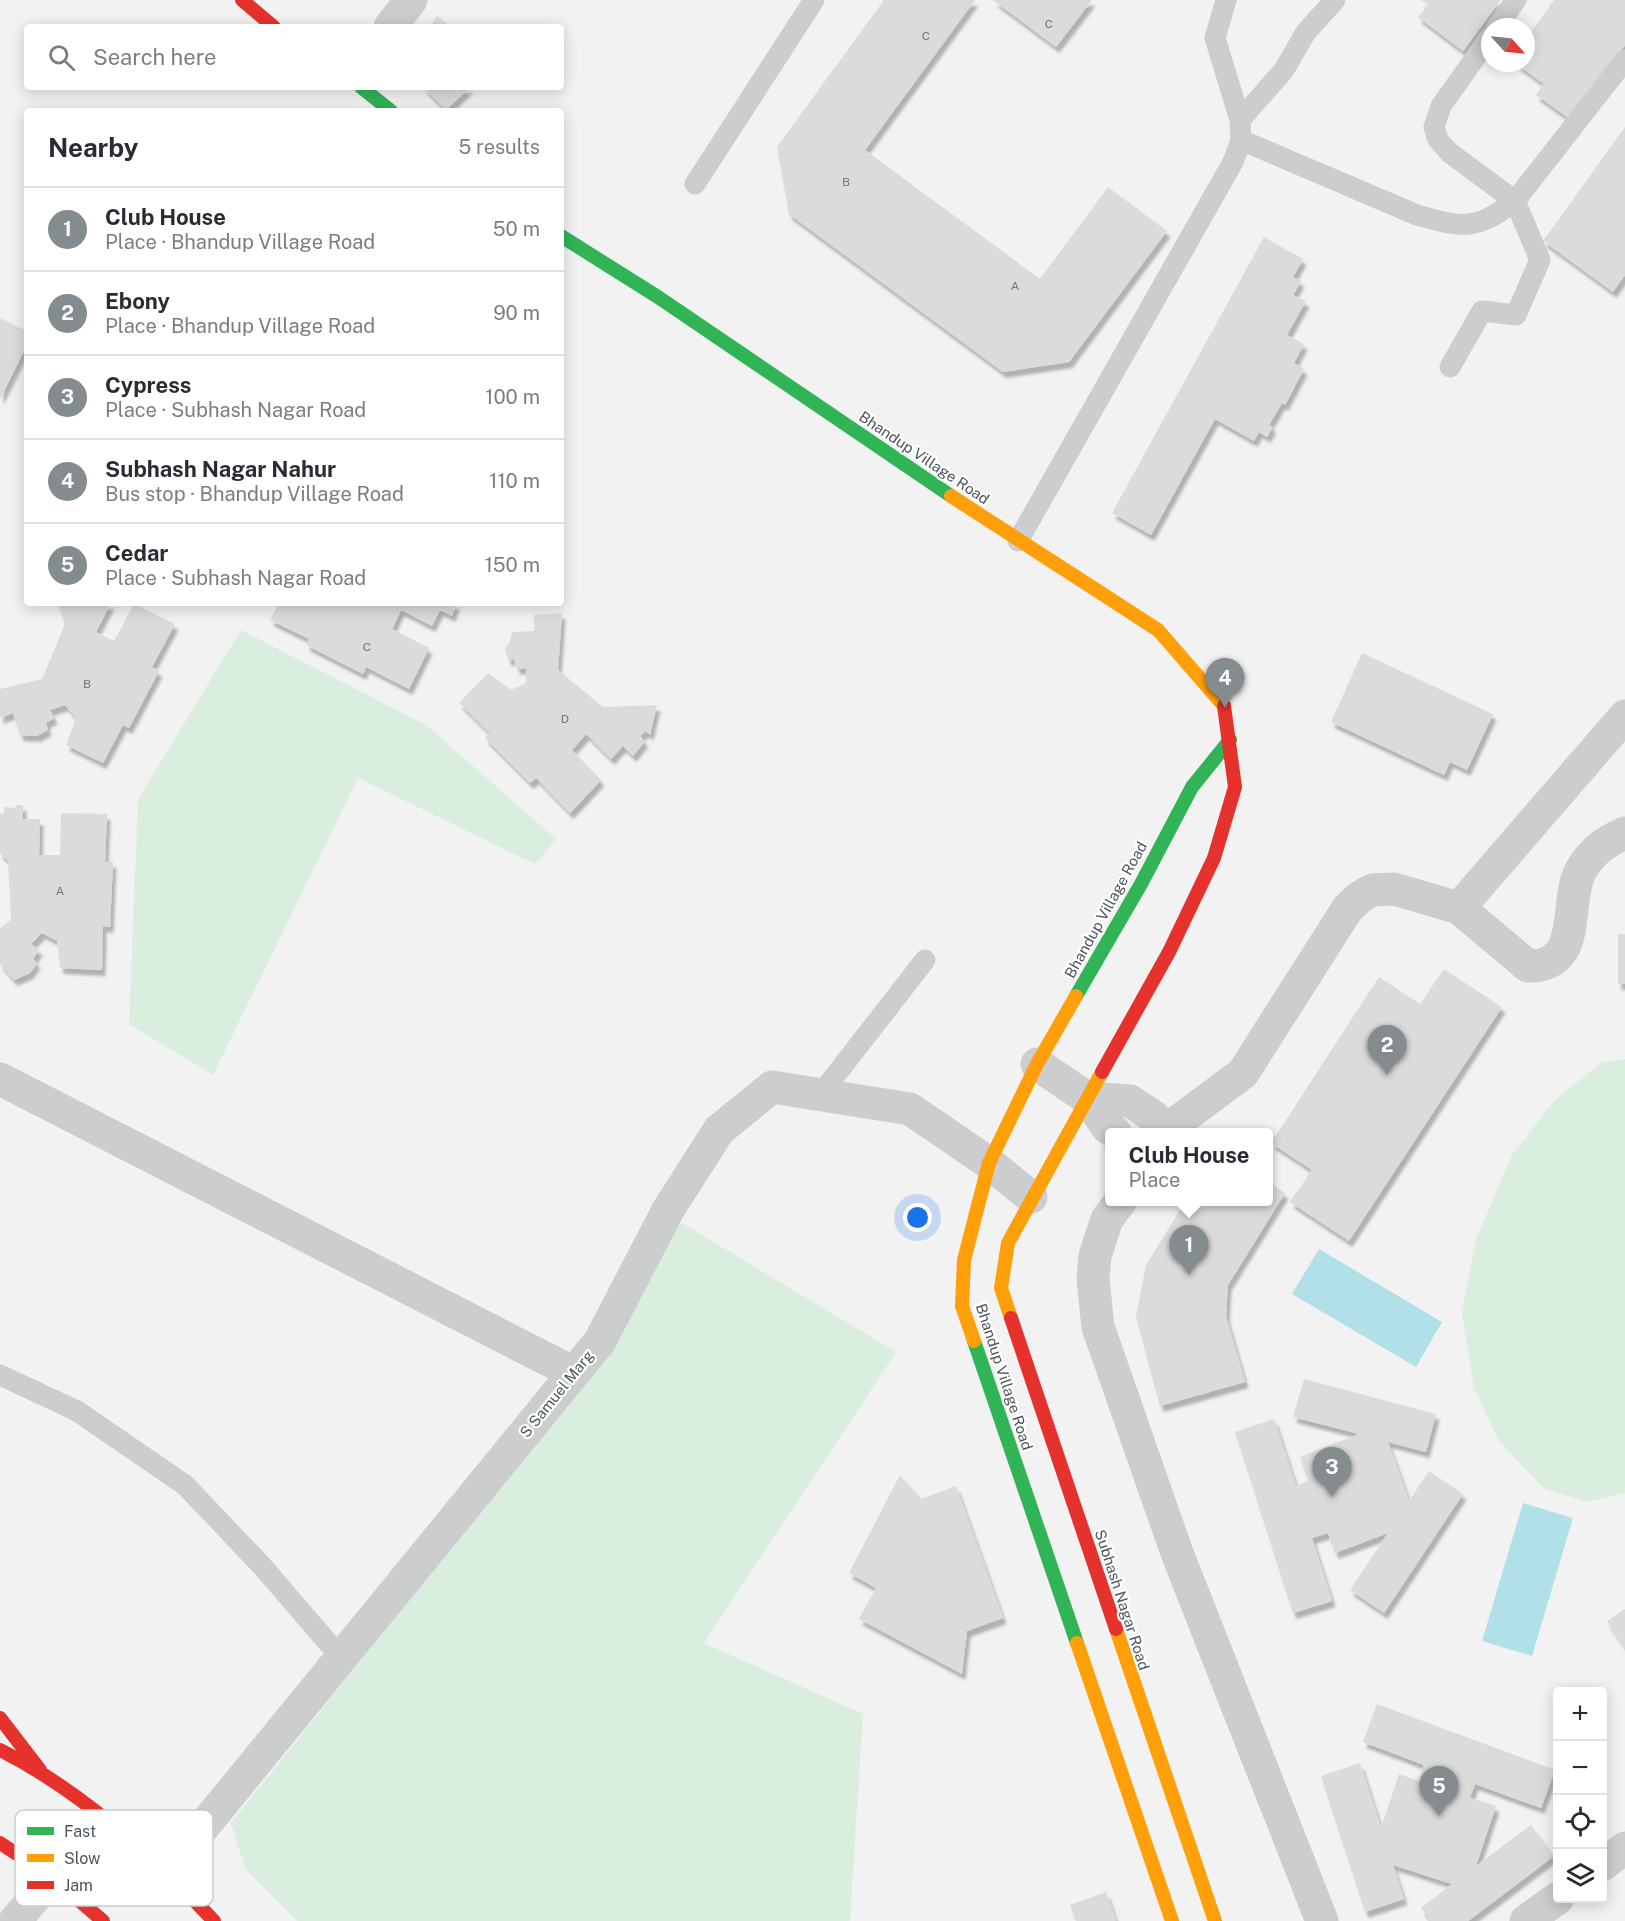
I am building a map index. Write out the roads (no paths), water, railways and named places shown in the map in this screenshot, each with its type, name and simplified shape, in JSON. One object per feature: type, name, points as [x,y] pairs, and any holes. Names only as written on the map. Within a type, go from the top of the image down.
[{"type":"street","points":[[242,0],[270,24]]},
{"type":"street","points":[[365,90],[387,108]]},
{"type":"street","name":"Bhandup Village Road","points":[[564,238],[658,297],[1018,541],[1158,630],[1225,708],[1235,787],[1214,858],[1169,952],[1031,1197],[1008,1243],[1001,1288]]},
{"type":"street","points":[[1459,908],[1625,716]]},
{"type":"street","name":"Bhandup Village Road","points":[[1172,1921],[1068,1621],[985,1357],[962,1306],[964,1260],[990,1163],[1037,1064],[1141,884],[1192,787],[1230,740]]},
{"type":"street","points":[[1087,1098],[1130,1101],[1161,1125],[1176,1123],[1243,1073],[1348,908],[1372,890],[1394,889],[1459,908],[1528,966],[1541,966],[1556,958],[1566,945],[1580,873],[1593,852],[1610,839],[1625,833]]},
{"type":"street","points":[[1037,1064],[1087,1098],[1108,1128]]},
{"type":"street","points":[[0,1079],[574,1372]]},
{"type":"street","name":"S Samuel Marg","points":[[213,1815],[600,1341],[668,1210],[719,1130],[772,1087],[910,1109],[990,1163],[1031,1197]]},
{"type":"street","points":[[1117,1206],[1107,1219],[1095,1256],[1093,1279],[1098,1327],[1177,1553],[1322,1921]]},
{"type":"street","name":"Subhash Nagar Road","points":[[1001,1288],[1015,1346],[1049,1447],[1097,1610],[1181,1859],[1215,1921]]},
{"type":"street","points":[[1068,1621],[1097,1610]]},
{"type":"street","points":[[0,1718],[40,1770]]},
{"type":"street","points":[[0,1750],[40,1770],[91,1810]]},
{"type":"street","points":[[1124,1784],[1153,1775]]},
{"type":"street","points":[[0,1844],[15,1853]]},
{"type":"street","points":[[1607,1861],[1625,1848]]},
{"type":"street","points":[[1154,1871],[1181,1859]]},
{"type":"street","points":[[1526,1921],[1553,1901]]},
{"type":"street","points":[[15,1921],[27,1906]]},
{"type":"street","points":[[86,1906],[103,1921]]},
{"type":"street","points":[[200,1906],[214,1921]]},
{"type":"lane","points":[[695,184],[814,0]]},
{"type":"lane","points":[[1226,0],[1215,38],[1240,130],[1417,215],[1441,222],[1472,226],[1493,218],[1515,201],[1625,60]]},
{"type":"lane","points":[[1018,541],[1233,162],[1240,130],[1284,70],[1306,32],[1335,0]]},
{"type":"lane","points":[[1503,18],[1516,0]]},
{"type":"lane","points":[[1450,367],[1482,311],[1516,315],[1540,260],[1515,201],[1450,153],[1438,140],[1434,127],[1441,106],[1481,50]]},
{"type":"lane","points":[[820,1095],[925,960]]},
{"type":"lane","points":[[0,1375],[77,1411],[185,1485],[262,1566],[342,1659]]},
{"type":"water","points":[[1319,1249],[1442,1322],[1416,1367],[1292,1294]]},
{"type":"water","points":[[1523,1503],[1573,1518],[1532,1656],[1482,1641]]},
{"type":"place","name":"Subhash Nagar Nahur","points":[[1225,708]]},
{"type":"place","name":"Ebony","points":[[1387,1075]]},
{"type":"place","name":"Club House","points":[[1189,1275]]},
{"type":"place","name":"Cypress","points":[[1332,1497]]},
{"type":"place","name":"Cedar","points":[[1439,1816]]}]
